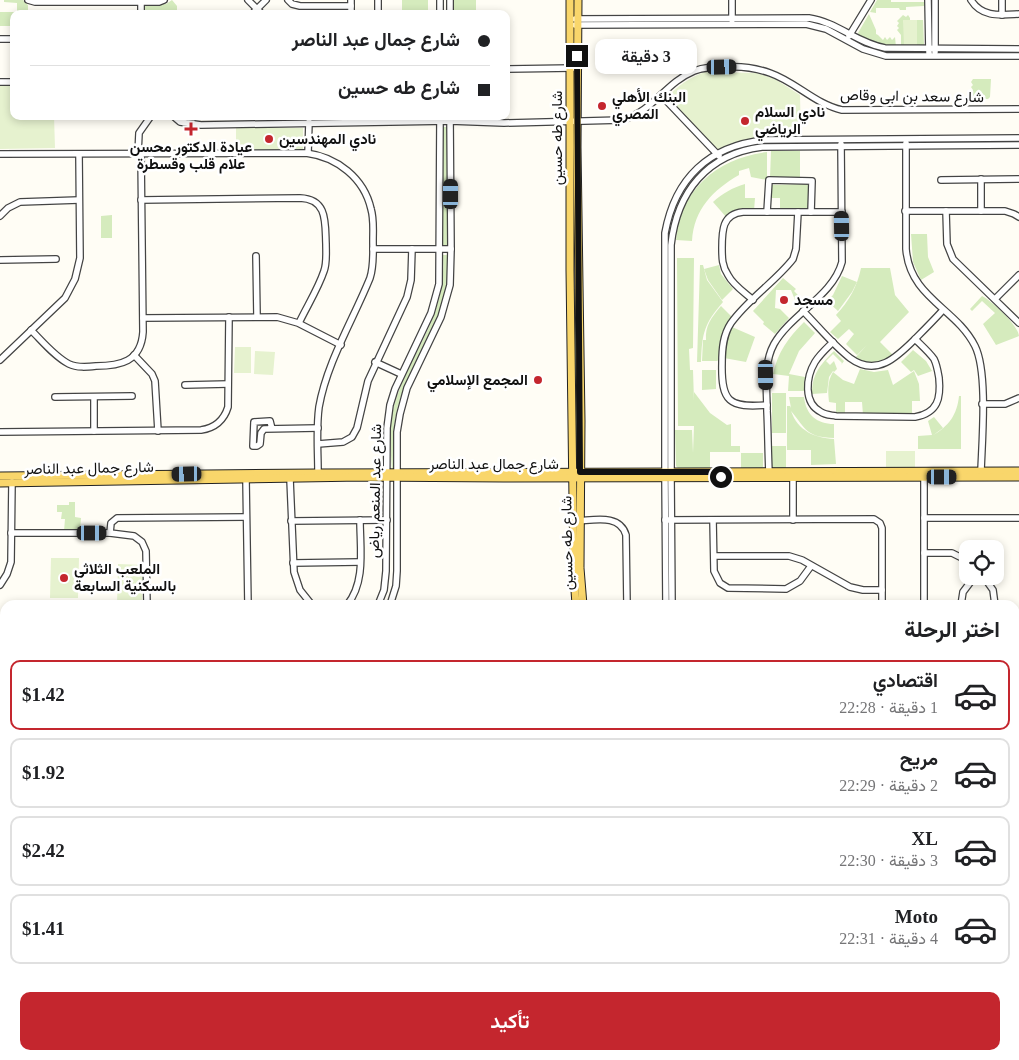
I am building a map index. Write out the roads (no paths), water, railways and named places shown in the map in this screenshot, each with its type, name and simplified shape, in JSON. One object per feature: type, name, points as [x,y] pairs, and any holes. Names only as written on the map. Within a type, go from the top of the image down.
[{"type":"main road","name":"شارع طه حسين","points":[[570,0],[574,22],[571,285],[577,475]]},
{"type":"main road","name":"شارع طه حسين","points":[[574,22],[578,0]]},
{"type":"main road","name":"شارع طه حسين","points":[[574,122],[579,284],[577,521],[582,600]]},
{"type":"main road","points":[[571,285],[579,284]]},
{"type":"main road","name":"شارع جمال عبد الناصر","points":[[0,482],[318,473],[577,475],[1019,471]]},
{"type":"main road","name":"شارع جمال عبد الناصر","points":[[730,474],[793,478],[1019,476]]},
{"type":"main road","name":"شارع جمال عبد الناصر","points":[[0,476],[72,479],[246,480],[387,475]]},
{"type":"main road","name":"شارع طه حسين","points":[[576,600],[574,576],[577,521]]},
{"type":"street","points":[[28,0],[164,0]]},
{"type":"street","points":[[248,0],[257,9],[266,0]]},
{"type":"street","points":[[288,0],[297,6],[323,3],[351,3]]},
{"type":"street","points":[[732,0],[732,21]]},
{"type":"street","points":[[848,37],[871,0]]},
{"type":"street","points":[[928,0],[932,49]]},
{"type":"street","points":[[932,56],[935,0]]},
{"type":"street","points":[[971,0],[982,12],[991,15],[1019,14]]},
{"type":"street","points":[[1002,0],[1002,15]]},
{"type":"street","points":[[574,22],[732,21],[809,18],[827,22],[863,49],[880,55],[899,57],[1019,56]]},
{"type":"street","points":[[848,37],[890,49],[1019,49]]},
{"type":"street","name":"شارع سعد بن ابى وقاص","points":[[464,120],[504,123],[574,122],[632,117],[645,110],[677,81],[694,71],[711,67],[734,66],[771,73],[821,103],[842,110],[1019,110]]},
{"type":"street","points":[[510,69],[574,68]]},
{"type":"street","points":[[661,95],[722,160]]},
{"type":"street","points":[[31,330],[64,361],[73,366],[114,366],[125,362],[134,355],[142,340],[143,318],[139,133],[148,120]]},
{"type":"street","name":"شارع سعد بن ابى وقاص","points":[[178,120],[192,124],[397,120]]},
{"type":"street","name":"شارع عبد المنعم رياض","points":[[379,600],[386,577],[388,412],[401,374],[428,320],[435,299],[439,277],[440,120]]},
{"type":"street","name":"شارع عبد المنعم رياض","points":[[392,600],[398,572],[398,432],[402,405],[407,388],[444,311],[450,285],[450,120]]},
{"type":"street","points":[[308,153],[310,122]]},
{"type":"street","points":[[667,245],[685,196],[700,176],[722,160],[740,152],[762,147],[841,147],[1019,138]]},
{"type":"street","points":[[769,472],[766,370],[770,353],[780,335],[832,282],[839,271],[842,258],[841,139]]},
{"type":"street","points":[[666,600],[668,520],[667,218],[677,194],[692,172],[717,154],[733,146],[750,142],[841,139],[906,143],[1019,145]]},
{"type":"street","points":[[906,143],[906,256],[910,272],[922,290],[966,332],[977,349],[981,367],[981,471]]},
{"type":"street","points":[[0,154],[308,153],[336,162],[351,174],[360,184],[372,210],[373,265],[370,278],[323,391],[318,428],[318,473]]},
{"type":"street","points":[[0,360],[65,298],[76,280],[80,258],[79,154]]},
{"type":"street","points":[[942,180],[1019,179]]},
{"type":"street","points":[[767,212],[769,180],[812,181],[811,212]]},
{"type":"street","points":[[981,180],[981,211]]},
{"type":"street","points":[[141,200],[303,198],[316,203],[323,211],[325,218],[326,265],[299,324]]},
{"type":"street","points":[[0,216],[8,208],[20,202],[79,200]]},
{"type":"street","points":[[946,211],[947,244],[953,259],[1019,323]]},
{"type":"street","points":[[752,300],[733,282],[722,260],[722,231],[727,220],[734,214],[743,212],[842,212]]},
{"type":"street","points":[[767,405],[746,406],[735,403],[726,394],[722,385],[722,347],[732,321],[795,256],[798,212]]},
{"type":"street","points":[[905,212],[1008,212],[1019,217]]},
{"type":"street","points":[[373,249],[451,249]]},
{"type":"street","points":[[318,444],[343,442],[355,433],[365,390],[407,297],[411,280],[412,249]]},
{"type":"street","points":[[256,256],[257,316]]},
{"type":"street","points":[[0,260],[56,259]]},
{"type":"street","points":[[995,299],[1019,274]]},
{"type":"street","points":[[803,311],[846,355],[856,362],[876,365],[894,359],[943,310]]},
{"type":"street","points":[[0,432],[201,430],[217,424],[226,411],[229,317]]},
{"type":"street","points":[[143,318],[277,317],[299,324],[341,345]]},
{"type":"street","points":[[833,342],[817,359],[810,373],[809,397],[813,406],[824,414],[836,416],[915,417],[932,410],[938,401],[940,391],[934,360],[915,339]]},
{"type":"street","points":[[134,355],[152,374],[155,381],[158,431]]},
{"type":"street","points":[[376,362],[401,374]]},
{"type":"street","points":[[185,386],[228,384]]},
{"type":"street","points":[[55,397],[132,396]]},
{"type":"street","points":[[94,397],[94,431]]},
{"type":"street","points":[[982,404],[1009,404],[1019,398]]},
{"type":"street","points":[[272,429],[270,421],[254,422],[253,446],[260,444],[260,434],[263,430],[318,428]]},
{"type":"street","points":[[924,477],[924,600]]},
{"type":"street","points":[[793,478],[793,520]]},
{"type":"street","points":[[290,479],[292,562],[297,584],[308,600]]},
{"type":"street","points":[[246,480],[248,600]]},
{"type":"street","points":[[0,585],[10,566],[12,482]]},
{"type":"street","points":[[110,534],[111,522],[117,518],[246,517]]},
{"type":"street","points":[[924,518],[1019,518]]},
{"type":"street","points":[[350,600],[358,585],[360,520]]},
{"type":"street","points":[[292,521],[387,520]]},
{"type":"street","points":[[668,520],[877,520],[882,528],[882,600]]},
{"type":"street","points":[[668,520],[672,600]]},
{"type":"street","points":[[714,520],[714,571],[717,580],[724,586],[733,590],[781,590],[800,582],[811,566]]},
{"type":"street","points":[[577,521],[614,521],[625,531],[626,600]]},
{"type":"street","points":[[11,533],[131,535],[139,539],[144,545],[147,600]]},
{"type":"street","points":[[924,552],[952,553],[959,556]]},
{"type":"street","points":[[714,556],[785,555],[798,558],[850,587],[863,590],[882,590]]},
{"type":"street","points":[[292,562],[360,562]]},
{"type":"street","points":[[962,600],[968,585]]},
{"type":"street","points":[[989,585],[994,600]]},
{"type":"place","name":"البنك الأهلي المصري","points":[[602,106]]},
{"type":"place","name":"نادي السلام الرياضي","points":[[745,121]]},
{"type":"place","name":"عيادة الدكتور محسن علام قلب وقسطرة","points":[[191,129]]},
{"type":"place","name":"نادي المهندسين","points":[[269,139]]},
{"type":"place","name":"مسجد","points":[[784,300]]},
{"type":"place","name":"المجمع الإسلامي","points":[[538,380]]},
{"type":"place","name":"الملعب الثلاثي بالسكنية السابعة","points":[[64,578]]}]
